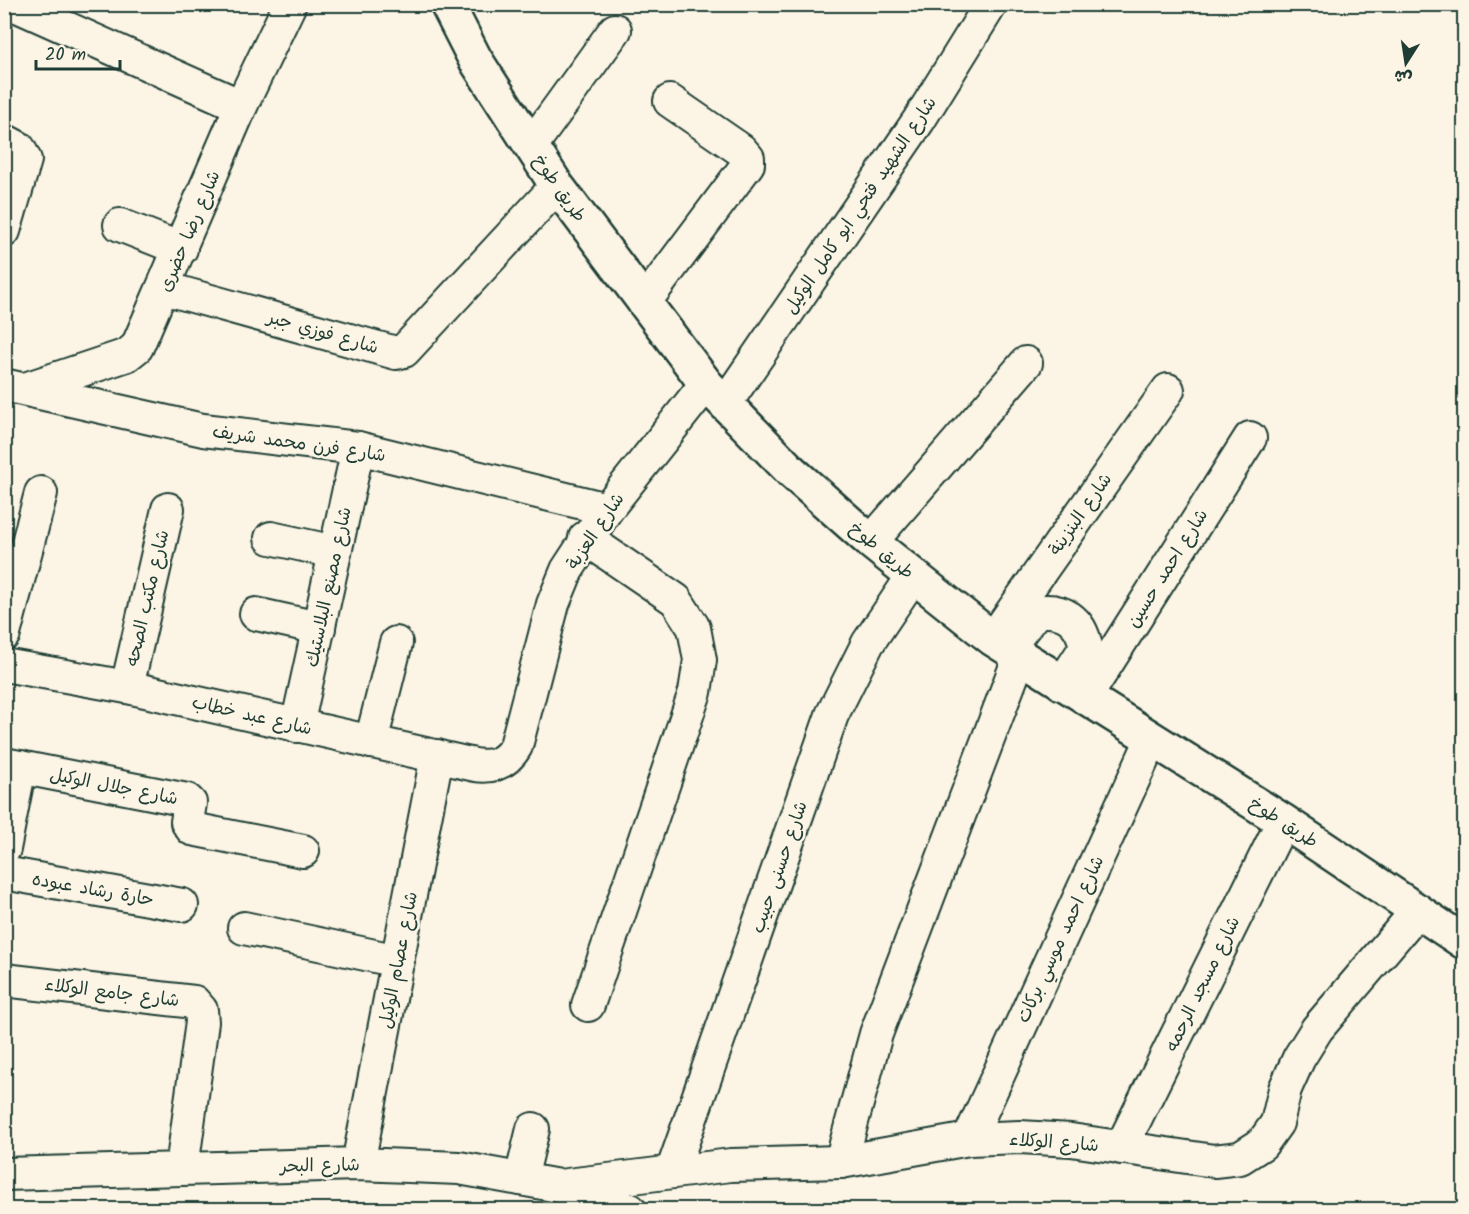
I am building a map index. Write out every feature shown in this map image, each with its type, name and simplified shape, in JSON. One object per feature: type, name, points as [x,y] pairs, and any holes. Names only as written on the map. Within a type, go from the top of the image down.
[{"type":"main road","name":"طريق طوخ","points":[[447,4],[475,59],[557,186],[715,394],[791,471],[871,542],[1006,649],[1284,821],[1464,942]]},
{"type":"street","points":[[13,4],[242,106]]},
{"type":"street","name":"شارع رضا حضرى","points":[[12,392],[128,355],[144,336],[242,106],[290,4]]},
{"type":"street","name":"شارع الشهيد فتحي ابو كامل الوكيل","points":[[715,394],[919,120],[991,4]]},
{"type":"street","points":[[531,146],[615,30]]},
{"type":"street","points":[[644,303],[748,164],[746,153],[670,101]]},
{"type":"street","points":[[4,140],[19,148],[24,160],[4,231]]},
{"type":"street","name":"شارع فوزي جبر","points":[[164,288],[388,350],[404,351],[557,186]]},
{"type":"street","points":[[120,225],[181,249]]},
{"type":"street","points":[[871,542],[1026,363]]},
{"type":"street","name":"شارع البنزينة","points":[[1006,649],[1168,390]]},
{"type":"street","name":"شارع فرن محمد شريف","points":[[12,392],[203,430],[358,448],[607,509]]},
{"type":"street","name":"شارع العزبة","points":[[499,764],[516,746],[553,604],[567,570],[585,538],[607,509],[715,394]]},
{"type":"street","name":"شارع احمد حسين","points":[[1073,691],[1250,438]]},
{"type":"street","name":"شارع مصنع البلاستيك","points":[[297,726],[358,448]]},
{"type":"street","points":[[4,634],[41,493]]},
{"type":"street","name":"شارع مكتب الصحه","points":[[127,687],[168,509]]},
{"type":"street","points":[[271,538],[335,552]]},
{"type":"street","points":[[585,538],[676,600],[694,628],[700,660],[695,692],[588,1005]]},
{"type":"street","name":"شارع حسنى حبيب","points":[[672,1172],[832,715],[868,643],[913,576]]},
{"type":"street","points":[[841,1162],[876,1034],[1006,649],[1036,612],[1058,611],[1068,615],[1084,634],[1086,647],[1073,691]]},
{"type":"street","points":[[256,614],[319,628]]},
{"type":"street","points":[[371,742],[396,643]]},
{"type":"street","name":"شارع عبد خطاب","points":[[4,665],[127,687],[487,767],[499,764]]},
{"type":"street","name":"شارع احمد موسي بركات","points":[[969,1139],[1152,739]]},
{"type":"street","name":"شارع عصام الوكيل","points":[[358,1164],[437,756]]},
{"type":"street","points":[[4,849],[12,766]]},
{"type":"street","name":"شارع جلال الوكيل","points":[[12,766],[187,800],[190,803],[187,822],[192,829],[303,851]]},
{"type":"street","name":"شارع مسجد الرحمه","points":[[1121,1148],[1284,821]]},
{"type":"street","name":"حارة رشاد عبوده","points":[[4,873],[182,905]]},
{"type":"street","name":"شارع الوكلاء","points":[[559,1186],[731,1165],[841,1162],[969,1139],[1020,1137],[1071,1140],[1214,1161],[1240,1158],[1262,1144],[1277,1123],[1285,1089],[1299,1058],[1317,1029],[1418,910]]},
{"type":"street","points":[[244,928],[398,961]]},
{"type":"street","name":"شارع جامع الوكلاء","points":[[4,980],[194,1002],[201,1010],[202,1022],[182,1168]]},
{"type":"street","points":[[521,1179],[532,1129]]},
{"type":"street","name":"شارع البحر","points":[[4,1174],[358,1164],[459,1168],[559,1186],[630,1209]]}]
